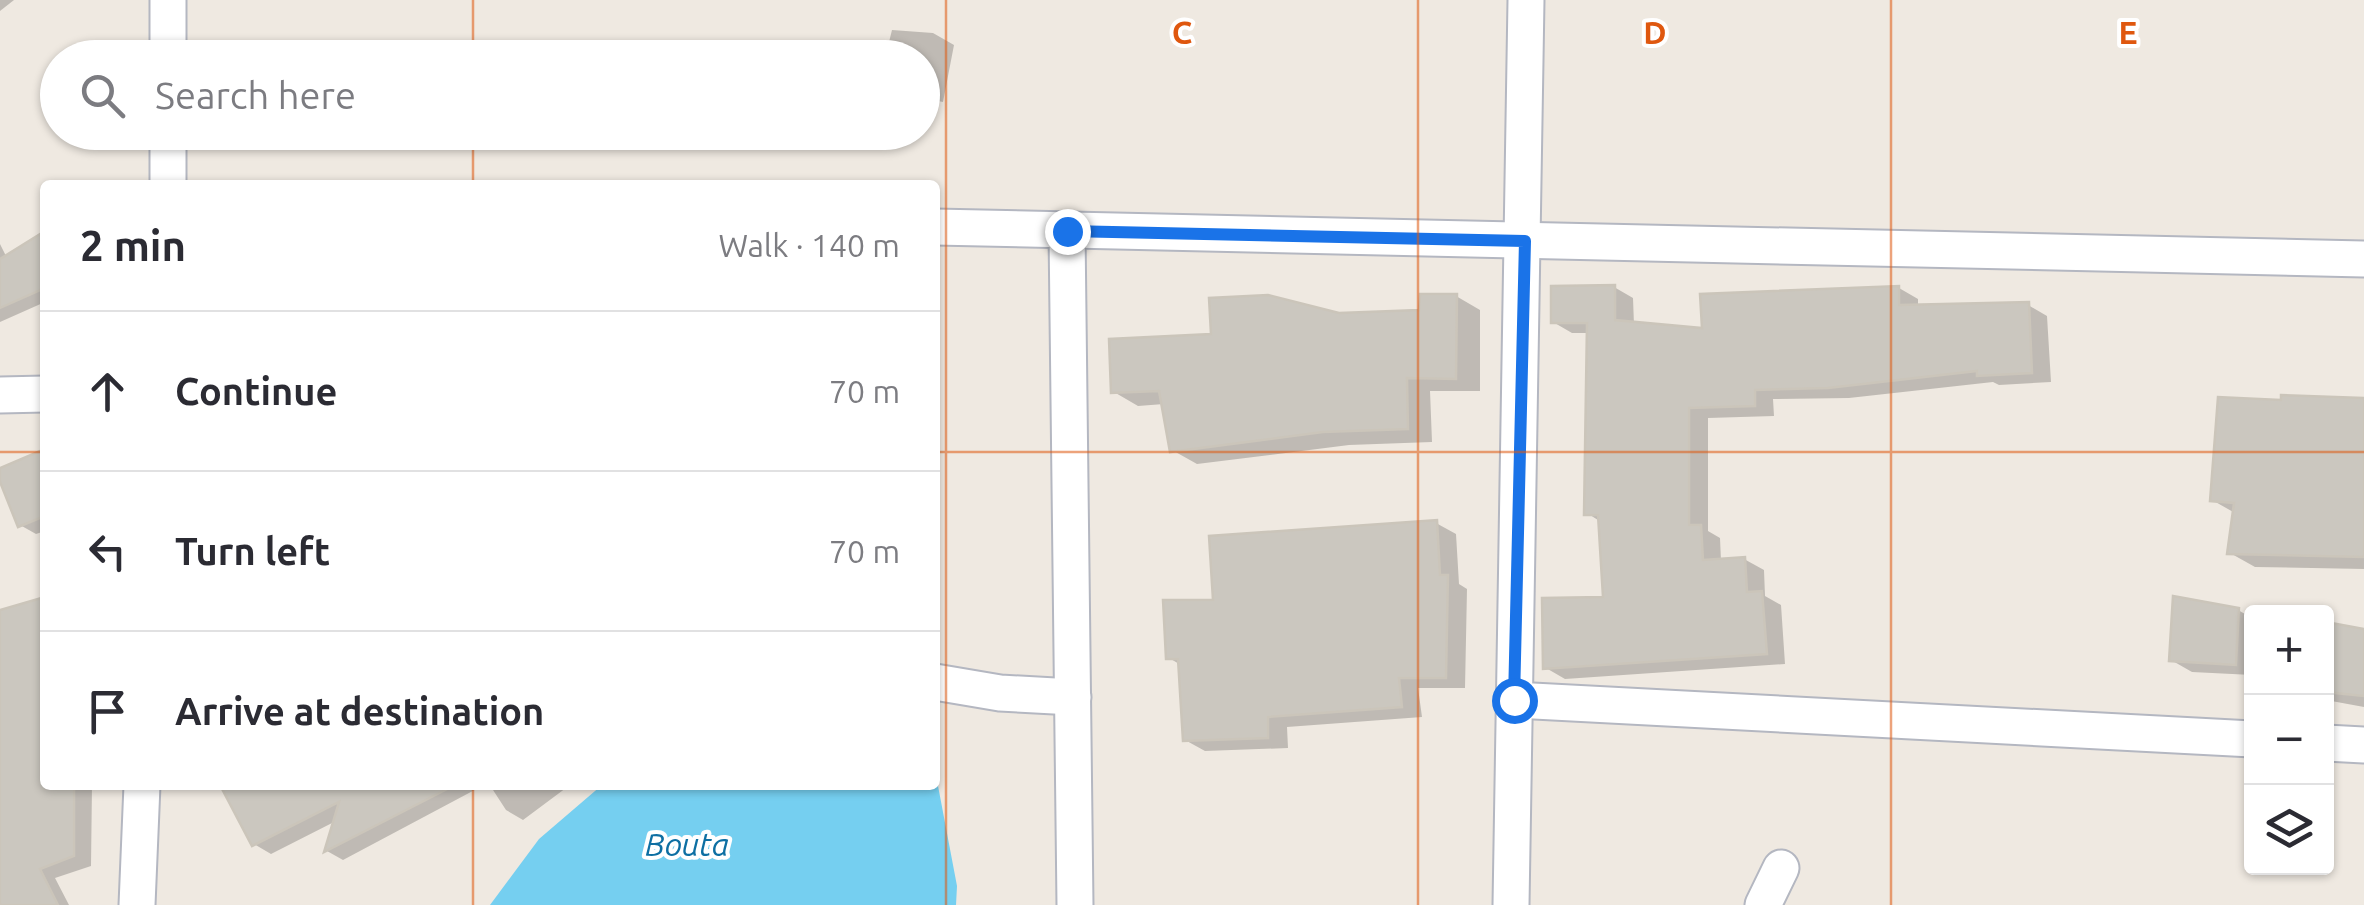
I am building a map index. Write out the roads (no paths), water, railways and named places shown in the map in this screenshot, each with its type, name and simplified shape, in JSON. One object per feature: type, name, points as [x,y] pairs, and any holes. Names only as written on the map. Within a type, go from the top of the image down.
[{"type":"street","points":[[168,0],[168,40]]},
{"type":"street","points":[[1512,905],[1526,0]]},
{"type":"street","points":[[168,150],[168,180]]},
{"type":"street","points":[[940,227],[2364,259]]},
{"type":"street","points":[[1067,231],[1075,905]]},
{"type":"street","points":[[0,395],[40,394]]},
{"type":"street","points":[[940,683],[1000,694],[1073,697]]},
{"type":"street","points":[[1514,700],[2244,739]]},
{"type":"street","points":[[2334,743],[2364,745]]},
{"type":"street","points":[[136,905],[142,790]]},
{"type":"street","points":[[1763,905],[1782,868]]},
{"type":"water","name":"Bouta","points":[[596,790],[939,790],[957,886],[956,905],[490,905],[539,839]]}]
